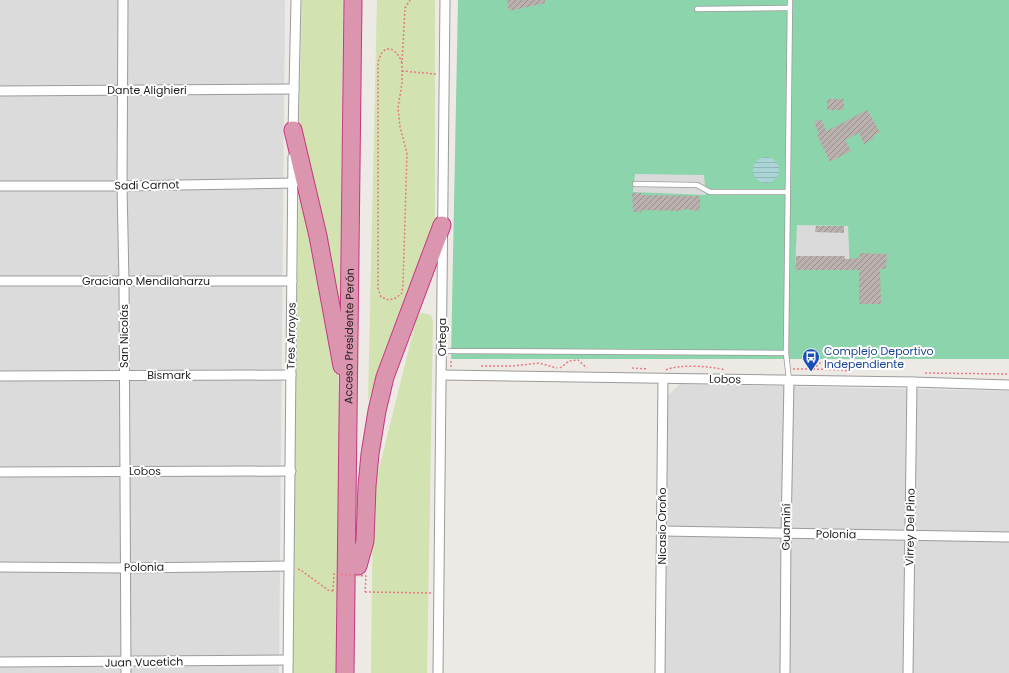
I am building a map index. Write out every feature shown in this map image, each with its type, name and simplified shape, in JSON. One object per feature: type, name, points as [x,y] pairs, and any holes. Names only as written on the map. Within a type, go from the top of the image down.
[{"type":"highway","name":"Acceso Presidente Perón","points":[[345,673],[353,0]]},
{"type":"highway","name":"Acceso Presidente Perón","points":[[357,673],[364,0]]},
{"type":"highway","points":[[293,130],[318,236],[342,365],[343,415],[348,462]]},
{"type":"highway","points":[[358,566],[365,540],[370,454],[377,411],[385,377],[442,225]]},
{"type":"street","name":"San Nicolás","points":[[123,0],[122,186],[124,280],[126,673]]},
{"type":"street","name":"Tres Arroyos","points":[[288,673],[288,567],[291,471],[294,183],[293,130],[296,0]]},
{"type":"street","name":"Ortega","points":[[438,673],[442,375],[443,74],[445,0]]},
{"type":"street","name":"Dante Alighieri","points":[[0,91],[294,89]]},
{"type":"street","name":"Sadi Carnot","points":[[0,186],[122,186],[294,183]]},
{"type":"street","name":"Graciano Mendilaharzu","points":[[0,281],[292,281]]},
{"type":"street","name":"Bismark","points":[[0,376],[291,375]]},
{"type":"street","name":"Lobos","points":[[442,375],[663,375],[788,380],[1009,385]]},
{"type":"street","name":"Nicasio Oroño","points":[[660,673],[663,375]]},
{"type":"street","name":"Guaminí","points":[[786,673],[788,380]]},
{"type":"street","name":"Virrey Del Pino","points":[[908,673],[912,382]]},
{"type":"street","name":"Lobos","points":[[0,472],[291,471]]},
{"type":"street","name":"Polonia","points":[[662,531],[1009,537]]},
{"type":"street","name":"Polonia","points":[[0,567],[288,567]]},
{"type":"street","name":"Juan Vucetich","points":[[0,662],[288,660]]},
{"type":"lane","points":[[788,380],[786,353],[790,0]]},
{"type":"lane","points":[[697,9],[790,8]]},
{"type":"lane","points":[[635,184],[697,185],[710,192],[788,192]]},
{"type":"lane","points":[[442,350],[786,353]]},
{"type":"path","points":[[402,62],[396,51],[391,48],[386,49],[381,53],[378,64],[378,288],[381,297],[390,300],[396,298],[402,293],[404,270],[407,153],[398,116],[402,83],[406,8],[410,0]]},
{"type":"path","points":[[402,71],[443,74]]},
{"type":"path","points":[[560,368],[569,361],[578,360],[587,368],[580,368]]},
{"type":"path","points":[[474,366],[513,366],[538,363],[566,368]]},
{"type":"path","points":[[787,369],[813,369],[820,363],[826,363],[837,364],[847,370]]},
{"type":"path","points":[[663,375],[672,367],[716,367],[730,372]]},
{"type":"path","points":[[632,368],[647,368],[653,371]]},
{"type":"path","points":[[288,567],[302,570],[328,590],[333,591],[334,574],[366,576],[365,592],[438,593]]},
{"type":"shaded area","points":[[0,0],[285,0],[279,673],[0,673]]},
{"type":"shaded area","points":[[635,174],[704,175],[706,195],[633,192]]},
{"type":"shaded area","points":[[797,225],[848,226],[850,270],[795,270]]},
{"type":"shaded area","points":[[680,384],[1009,391],[1009,673],[662,673],[667,396]]},
{"type":"green space","points":[[302,0],[343,0],[340,315],[299,129]]},
{"type":"green space","points":[[377,0],[435,0],[435,226],[368,401]]},
{"type":"green space","points":[[458,0],[1009,0],[1009,359],[451,359]]},
{"type":"green space","points":[[299,175],[327,295],[338,374],[339,418],[336,673],[292,673]]},
{"type":"green space","points":[[422,313],[431,315],[433,321],[427,673],[371,673],[373,493],[417,316]]},
{"type":"water","points":[[766,157],[775,161],[779,170],[775,179],[766,183],[757,179],[753,170],[757,161]]},
{"type":"building","points":[[507,0],[545,0],[545,3],[509,11]]},
{"type":"building","points":[[827,99],[844,99],[844,110],[827,110]]},
{"type":"building","points":[[867,110],[880,132],[864,144],[859,133],[845,140],[851,151],[830,162],[817,135],[819,134],[814,122],[821,119],[827,131]]},
{"type":"building","points":[[632,193],[641,193],[641,195],[700,196],[700,211],[682,209],[682,211],[641,210],[641,212],[633,212]]},
{"type":"building","points":[[816,226],[844,226],[844,233],[815,232]]},
{"type":"building","points":[[860,253],[887,254],[886,269],[880,269],[881,304],[859,304],[859,270],[795,270],[796,256],[845,256],[845,259],[859,258]]},
{"type":"place","name":"Complejo Deportivo Independiente","points":[[811,372]]}]
